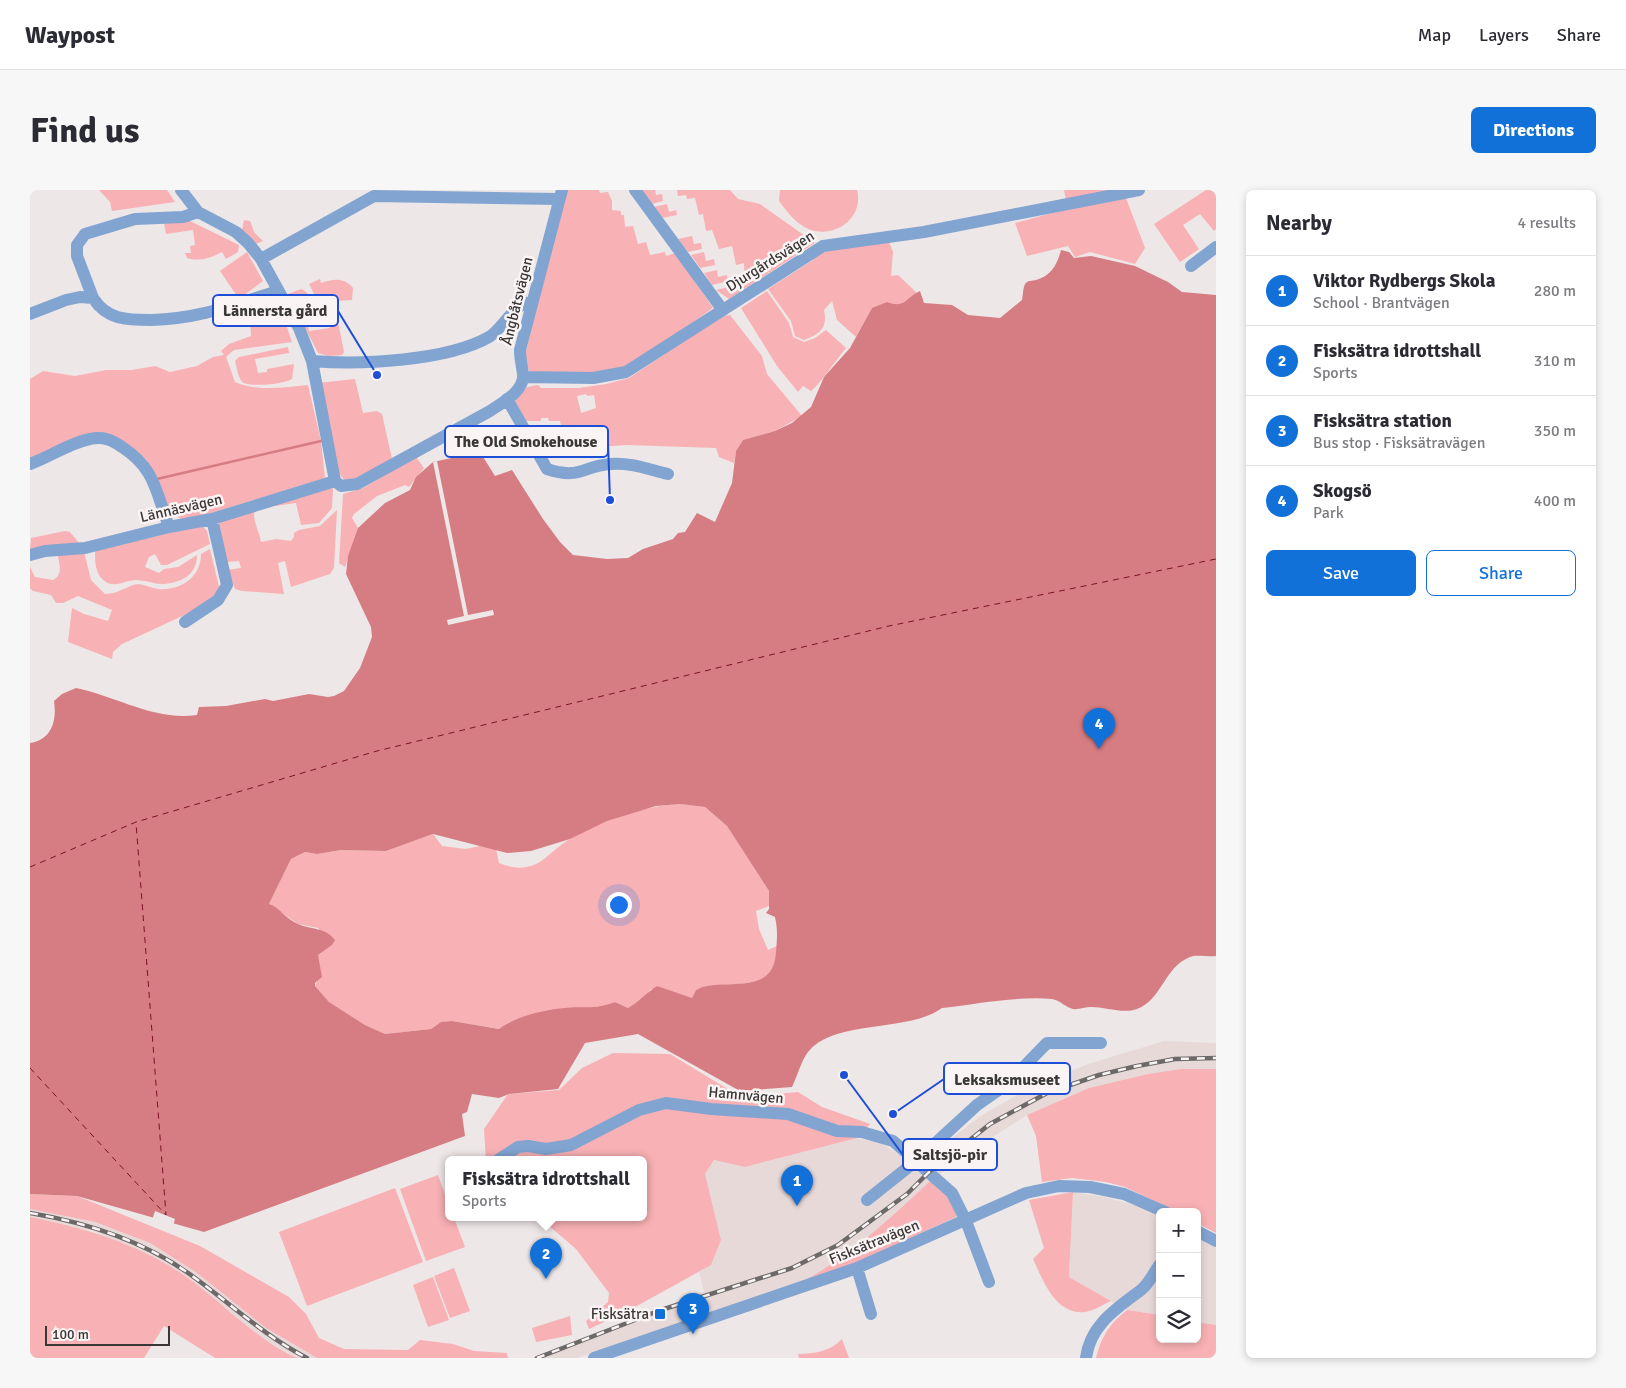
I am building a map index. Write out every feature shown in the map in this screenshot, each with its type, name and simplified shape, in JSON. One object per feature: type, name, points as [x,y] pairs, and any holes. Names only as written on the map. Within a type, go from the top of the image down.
[{"type":"street","points":[[182,190],[198,212],[236,232],[261,259],[298,328],[312,361],[336,480],[341,486],[357,484],[507,400],[519,388],[524,377]]},
{"type":"street","points":[[635,190],[722,309]]},
{"type":"street","name":"Djurgårdsvägen","points":[[524,377],[593,378],[617,375],[656,354],[722,309],[823,246],[924,232],[1139,190]]},
{"type":"street","points":[[261,259],[374,196],[560,194]]},
{"type":"street","name":"Ångbåtsvägen","points":[[524,377],[520,350],[560,194]]},
{"type":"street","points":[[198,212],[183,217],[135,219],[85,234],[77,245],[78,256],[93,298],[105,311],[116,318],[169,319],[222,310],[278,291]]},
{"type":"street","points":[[1191,266],[1216,247]]},
{"type":"street","points":[[30,314],[80,296],[93,298]]},
{"type":"street","points":[[312,361],[344,362],[423,357],[451,352],[490,336],[522,303],[532,302]]},
{"type":"street","points":[[507,400],[547,468],[568,474],[587,471],[600,465],[618,464],[668,474]]},
{"type":"street","points":[[30,464],[81,441],[107,438],[143,463],[152,478],[169,527]]},
{"type":"street","name":"Lännäsvägen","points":[[30,555],[45,551],[85,548],[169,527],[212,519],[336,480]]},
{"type":"street","points":[[185,622],[218,600],[227,585],[212,519]]},
{"type":"street","points":[[867,1200],[916,1161],[976,1106],[1007,1084],[1047,1042],[1101,1043]]},
{"type":"street","name":"Hamnvägen","points":[[504,1156],[518,1147],[528,1146],[546,1149],[571,1145],[639,1110],[666,1102],[710,1109],[788,1114],[837,1131],[862,1132],[893,1141],[952,1193],[966,1220],[989,1282]]},
{"type":"street","name":"Fisksätravägen","points":[[594,1358],[857,1268],[1026,1193],[1071,1185],[1090,1186],[1124,1194],[1156,1208]]},
{"type":"street","points":[[1201,1232],[1216,1241]]},
{"type":"street","points":[[857,1268],[871,1314]]},
{"type":"street","points":[[1086,1358],[1093,1333],[1111,1313],[1146,1285],[1156,1270]]},
{"type":"shaded area","points":[[99,190],[167,190],[175,202],[112,211],[110,202]]},
{"type":"shaded area","points":[[565,190],[599,190],[600,193],[608,192],[612,201],[612,210],[621,211],[621,215],[624,215],[625,227],[633,226],[638,244],[646,242],[650,255],[665,252],[666,256],[675,253],[713,308],[633,365],[604,375],[530,372],[524,360]]},
{"type":"shaded area","points":[[641,190],[655,190],[656,195],[662,194],[663,201],[652,204]]},
{"type":"shaded area","points":[[677,190],[730,190],[738,199],[760,204],[815,243],[729,299],[716,290],[745,283],[744,263],[736,265],[732,246],[719,249],[712,230],[706,231],[703,214],[699,215],[695,198],[687,199],[686,195],[678,196]]},
{"type":"shaded area","points":[[780,190],[857,190],[858,200],[852,217],[846,223],[839,228],[821,232],[806,228],[793,218],[779,201]]},
{"type":"shaded area","points":[[1064,190],[1123,190],[1145,248],[1135,264],[1090,252],[1075,257],[1068,246],[1027,256],[1015,223],[1056,212],[1066,200]]},
{"type":"shaded area","points":[[1206,190],[1216,190],[1216,229],[1214,231],[1200,214],[1183,225],[1199,249],[1180,262],[1154,224]]},
{"type":"shaded area","points":[[667,204],[669,212],[676,210],[677,215],[662,218],[654,207]]},
{"type":"shaded area","points":[[244,220],[250,221],[254,232],[263,241],[256,244],[242,230]]},
{"type":"shaded area","points":[[190,221],[239,245],[238,252],[226,259],[222,252],[205,259],[187,258],[185,253],[191,253],[190,246],[195,245],[193,230],[166,234],[164,223]]},
{"type":"shaded area","points":[[692,236],[694,244],[701,243],[702,249],[688,252],[678,239]]},
{"type":"shaded area","points":[[889,242],[893,252],[891,276],[898,275],[917,293],[904,304],[872,308],[856,337],[837,320],[832,301],[824,310],[824,326],[818,333],[804,340],[795,336],[791,321],[768,289],[813,260],[814,254],[823,251]]},
{"type":"shaded area","points":[[1061,250],[1069,252],[1074,258],[1091,256],[1135,266],[1168,282],[1182,292],[1216,295],[1216,956],[1193,956],[1181,962],[1168,975],[1152,998],[1145,1005],[1137,1009],[1120,1011],[1091,1007],[1073,1009],[1052,999],[1011,999],[942,1008],[928,1016],[910,1021],[853,1030],[835,1035],[820,1042],[808,1052],[792,1087],[740,1091],[638,1034],[585,1043],[558,1089],[509,1094],[499,1098],[472,1094],[467,1112],[462,1114],[465,1136],[204,1232],[77,1196],[30,1194],[30,743],[43,738],[51,728],[55,715],[54,701],[62,694],[76,688],[150,711],[181,716],[197,715],[199,707],[226,706],[265,699],[273,701],[309,694],[334,696],[344,691],[360,668],[372,637],[371,627],[346,574],[348,556],[358,528],[385,503],[410,490],[416,477],[433,462],[480,452],[495,476],[512,470],[543,519],[560,542],[573,555],[607,559],[628,558],[643,549],[673,539],[678,533],[685,532],[697,513],[715,522],[732,483],[736,451],[743,440],[775,431],[792,423],[811,407],[824,377],[850,348],[872,308],[887,302],[893,304],[902,303],[920,291],[924,303],[952,305],[968,315],[1000,318],[1022,300],[1026,283],[1046,276],[1049,273]],"holes":[[[680,804],[705,807],[727,826],[769,891],[769,909],[766,913],[775,917],[777,943],[773,965],[768,974],[760,980],[750,983],[702,987],[696,990],[692,998],[657,986],[628,1008],[615,1002],[595,1007],[565,1008],[539,1012],[522,1017],[499,1029],[452,1021],[441,1022],[431,1029],[385,1034],[365,1025],[329,1002],[315,986],[315,983],[322,977],[318,955],[332,945],[335,940],[323,931],[303,926],[290,920],[269,904],[291,859],[305,852],[317,854],[341,850],[386,851],[433,834],[507,853],[531,851],[570,839],[607,821],[656,806]]]},
{"type":"shaded area","points":[[247,252],[263,281],[239,299],[220,271]]},
{"type":"shaded area","points":[[704,252],[706,261],[714,259],[715,265],[700,268],[691,255]]},
{"type":"shaded area","points":[[717,270],[718,277],[727,275],[728,281],[712,285],[704,273]]},
{"type":"shaded area","points":[[320,279],[321,283],[334,280],[346,282],[353,288],[352,300],[334,301],[344,352],[342,355],[328,356],[318,353],[288,294],[301,289],[309,296],[310,303],[306,313],[309,331],[330,328],[328,315],[321,316],[320,306],[309,284]]},
{"type":"shaded area","points":[[767,291],[789,323],[793,337],[804,342],[815,338],[826,330],[846,348],[811,391],[803,386],[798,392],[777,366],[741,308]]},
{"type":"shaded area","points":[[270,298],[278,301],[292,342],[234,350],[226,357],[235,382],[262,388],[308,385],[321,441],[325,478],[186,521],[174,515],[161,501],[155,477],[146,460],[132,448],[103,434],[30,460],[30,379],[43,371],[75,376],[106,370],[132,370],[155,366],[170,372],[197,366],[213,357],[224,355],[221,351],[229,344],[251,336],[250,315],[253,304]]},
{"type":"shaded area","points":[[730,315],[762,356],[767,374],[802,416],[775,431],[743,440],[736,451],[734,463],[719,457],[716,448],[626,445],[582,448],[579,431],[563,433],[560,421],[549,421],[548,418],[541,418],[541,421],[526,421],[515,401],[527,387],[538,385],[541,388],[579,388],[629,378],[722,316]],"holes":[[[586,394],[587,396],[594,395],[596,408],[581,413],[577,396]]]},
{"type":"shaded area","points":[[288,347],[289,353],[255,359],[258,373],[267,372],[267,369],[294,364],[292,379],[276,384],[261,385],[244,383],[242,381],[235,361],[239,357]]},
{"type":"shaded area","points":[[355,379],[363,413],[377,411],[382,414],[392,459],[352,480],[344,480],[339,473],[318,383]]},
{"type":"shaded area","points":[[416,457],[424,468],[409,487],[405,485],[377,496],[354,514],[352,518],[358,528],[345,567],[339,563],[343,494],[363,488]]},
{"type":"shaded area","points":[[333,488],[332,508],[319,523],[301,525],[296,503],[275,506],[272,503]]},
{"type":"shaded area","points":[[260,508],[254,513],[261,542],[276,539],[291,541],[294,533],[299,530],[320,526],[337,510],[334,568],[330,574],[291,587],[285,561],[278,563],[284,594],[235,589],[227,570],[241,568],[239,561],[227,562],[218,521]]},
{"type":"shaded area","points":[[201,524],[207,531],[210,544],[167,565],[161,565],[155,554],[149,557],[145,567],[159,573],[164,569],[178,567],[197,555],[191,573],[182,580],[163,584],[132,580],[110,584],[102,579],[98,572],[95,551]]},
{"type":"shaded area","points":[[65,531],[70,532],[79,543],[30,549],[31,538]]},
{"type":"shaded area","points":[[210,549],[220,591],[191,612],[122,644],[113,652],[112,659],[68,642],[72,608],[84,614],[108,621],[112,610],[78,596],[63,603],[56,603],[51,595],[33,591],[30,588],[30,567],[35,577],[53,580],[59,575],[60,571],[57,552],[84,552],[91,580],[105,594],[139,584],[158,589],[174,588],[182,585],[193,576],[198,569],[201,554]]},
{"type":"shaded area","points":[[680,804],[705,807],[727,826],[769,891],[769,906],[756,911],[759,929],[768,950],[777,946],[775,965],[770,973],[763,978],[743,984],[702,987],[696,990],[692,998],[651,989],[642,1000],[628,1008],[615,1002],[601,1006],[541,1013],[513,1021],[500,1029],[452,1021],[441,1022],[431,1029],[385,1034],[365,1025],[329,1002],[315,986],[318,979],[318,955],[332,945],[318,928],[298,924],[269,904],[291,859],[305,852],[317,854],[341,850],[386,851],[433,834],[442,846],[466,849],[484,845],[496,849],[499,863],[522,868],[539,862],[570,839],[609,820],[637,811]]},
{"type":"shaded area","points":[[1164,1041],[1216,1043],[1216,1069],[1181,1069],[1148,1074],[1089,1088],[1027,1115],[983,1143],[939,1175],[927,1161],[945,1143],[982,1115],[1035,1085],[1088,1064]]},
{"type":"shaded area","points":[[613,1053],[670,1054],[741,1097],[798,1092],[822,1107],[870,1124],[857,1138],[745,1167],[714,1160],[705,1174],[721,1240],[711,1265],[626,1312],[589,1329],[586,1321],[608,1302],[609,1293],[576,1249],[543,1221],[647,1221],[647,1156],[486,1156],[484,1129],[508,1094],[559,1090],[582,1068]]},
{"type":"shaded area","points":[[1181,1069],[1216,1069],[1216,1233],[1201,1225],[1201,1208],[1169,1208],[1125,1187],[1106,1182],[1072,1178],[1042,1182],[1036,1136],[1027,1115],[1089,1088],[1148,1074]]},
{"type":"shaded area","points":[[857,1138],[881,1143],[907,1160],[930,1181],[878,1231],[835,1263],[806,1280],[577,1358],[533,1358],[704,1292],[699,1272],[711,1265],[721,1240],[705,1174],[714,1160],[745,1167]]},
{"type":"shaded area","points":[[438,1175],[445,1195],[445,1221],[455,1221],[465,1247],[426,1261],[400,1189]]},
{"type":"shaded area","points":[[930,1181],[951,1201],[956,1211],[956,1217],[858,1262],[806,1280],[840,1258],[871,1234]]},
{"type":"shaded area","points":[[395,1188],[423,1262],[307,1306],[279,1232]]},
{"type":"shaded area","points":[[1073,1192],[1105,1197],[1150,1210],[1156,1214],[1156,1314],[1127,1310],[1069,1277]]},
{"type":"shaded area","points":[[1073,1192],[1069,1277],[1111,1301],[1085,1312],[1066,1308],[1058,1302],[1046,1286],[1033,1259],[1044,1248],[1029,1200]]},
{"type":"shaded area","points":[[30,1194],[77,1196],[200,1246],[289,1297],[306,1314],[319,1338],[344,1349],[408,1350],[420,1340],[453,1344],[474,1351],[507,1353],[508,1358],[317,1358],[266,1328],[197,1273],[150,1243],[95,1222],[30,1209]]},
{"type":"shaded area","points":[[30,1209],[95,1222],[150,1243],[197,1273],[266,1328],[317,1358],[297,1358],[262,1338],[191,1281],[93,1231],[30,1217]]},
{"type":"shaded area","points":[[30,1217],[73,1227],[115,1240],[173,1268],[205,1291],[255,1333],[282,1351],[297,1358],[215,1358],[164,1326],[144,1358],[30,1358]]},
{"type":"shaded area","points":[[1201,1239],[1216,1248],[1216,1325],[1201,1323]]},
{"type":"shaded area","points":[[454,1268],[470,1311],[450,1318],[434,1276]]},
{"type":"shaded area","points":[[433,1277],[449,1320],[428,1327],[413,1285]]},
{"type":"shaded area","points":[[1127,1310],[1156,1314],[1156,1343],[1201,1343],[1201,1323],[1216,1325],[1216,1358],[1096,1358],[1107,1331]]},
{"type":"shaded area","points":[[570,1316],[572,1335],[536,1342],[532,1328]]},
{"type":"shaded area","points":[[842,1339],[849,1358],[799,1358],[798,1354],[822,1351]]},
{"type":"pier","points":[[437,461],[468,615],[493,610],[494,615],[448,625],[447,620],[464,616],[433,462]]},
{"type":"pier","points":[[155,1211],[175,1219],[173,1226],[152,1220]]},
{"type":"waterway","points":[[157,479],[321,441]]},
{"type":"ferry route","points":[[30,867],[136,822],[377,751],[889,626],[1216,559]]},
{"type":"ferry route","points":[[30,1068],[166,1215],[136,823]]},
{"type":"railway","points":[[537,1358],[658,1311],[792,1268],[838,1245],[907,1194],[929,1172],[990,1124],[1047,1093],[1099,1075],[1137,1066],[1175,1059],[1216,1058]]},
{"type":"railway","points":[[30,1213],[95,1228],[157,1254],[177,1265],[277,1340],[307,1358]]},
{"type":"place","name":"Lännersta gård","points":[[377,375]]},
{"type":"place","name":"The Old Smokehouse","points":[[610,500]]},
{"type":"place","name":"Skogsö","points":[[1099,749]]},
{"type":"place","name":"Saltsjö-pir","points":[[844,1075]]},
{"type":"place","name":"Leksaksmuseet","points":[[893,1114]]},
{"type":"place","name":"Viktor Rydbergs Skola","points":[[797,1206]]},
{"type":"place","name":"Fisksätra idrottshall","points":[[546,1279]]},
{"type":"place","name":"Fisksätra","points":[[660,1314]]},
{"type":"place","name":"Fisksätra station","points":[[693,1334]]}]
